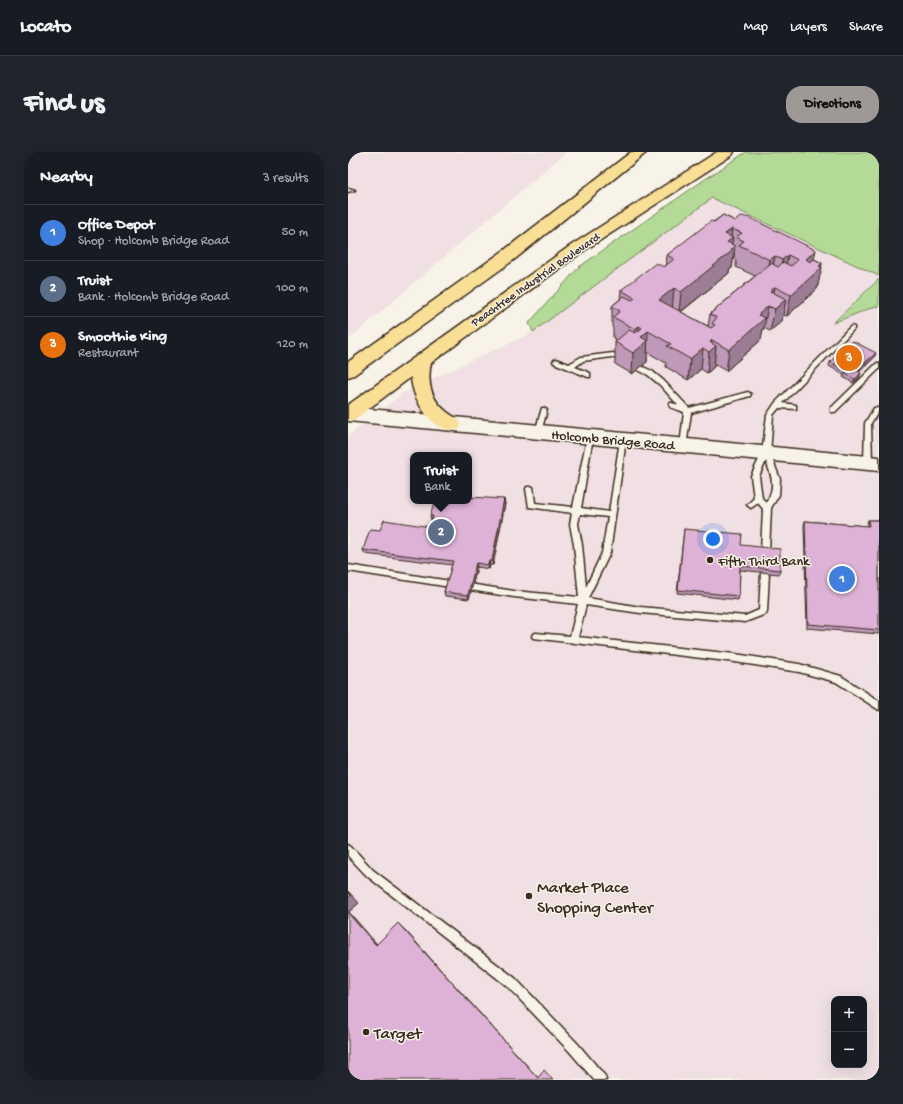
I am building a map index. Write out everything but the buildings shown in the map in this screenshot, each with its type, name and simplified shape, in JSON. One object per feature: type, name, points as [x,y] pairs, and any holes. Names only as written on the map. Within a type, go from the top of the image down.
[{"type":"highway","points":[[352,367],[514,250],[640,152]]},
{"type":"highway","name":"Peachtree Industrial Boulevard","points":[[348,414],[576,248],[727,152]]},
{"type":"highway","points":[[423,359],[420,378],[426,402],[441,418],[452,424]]},
{"type":"main road","name":"Holcomb Bridge Road","points":[[348,414],[874,463]]},
{"type":"lane","points":[[767,508],[758,499],[756,476],[766,453],[770,415],[777,405],[852,328]]},
{"type":"lane","points":[[570,367],[581,359],[613,355],[650,374],[662,383],[688,411]]},
{"type":"lane","points":[[556,361],[588,375]]},
{"type":"lane","points":[[833,410],[879,365]]},
{"type":"lane","points":[[672,405],[688,411],[748,394]]},
{"type":"lane","points":[[777,405],[794,407]]},
{"type":"lane","points":[[538,432],[544,410]]},
{"type":"lane","points":[[874,463],[868,423],[878,410]]},
{"type":"lane","points":[[683,446],[688,411]]},
{"type":"lane","points":[[583,601],[578,545],[574,524],[590,437]]},
{"type":"lane","points":[[573,640],[583,601],[606,554],[623,440]]},
{"type":"lane","points":[[765,552],[767,508],[775,495],[776,479],[766,453]]},
{"type":"lane","points":[[530,489],[532,506],[612,515]]},
{"type":"lane","points":[[751,505],[758,499]]},
{"type":"lane","points":[[348,568],[514,594],[583,601],[640,610],[745,619],[763,612],[764,573]]},
{"type":"lane","points":[[536,636],[735,658],[799,668],[838,679],[879,706]]},
{"type":"lane","points":[[348,849],[370,873],[511,982],[574,1048],[601,1080]]},
{"type":"shaded area","points":[[348,152],[566,152],[348,340]]},
{"type":"shaded area","points":[[712,198],[879,276],[879,279],[834,322],[876,306],[879,307],[879,1080],[348,1080],[348,436],[406,391],[533,332]]},
{"type":"green space","points":[[746,152],[879,152],[879,276],[712,198],[533,332],[529,323],[579,267]]},
{"type":"green space","points":[[879,279],[879,307],[876,306],[833,323]]},
{"type":"place","name":"Smoothie King","points":[[849,358]]},
{"type":"place","name":"Truist","points":[[441,532]]},
{"type":"place","name":"Fifth Third Bank","points":[[710,560]]},
{"type":"place","name":"Office Depot","points":[[842,579]]},
{"type":"place","name":"Market Place Shopping Center","points":[[529,896]]},
{"type":"place","name":"Target","points":[[366,1032]]}]
